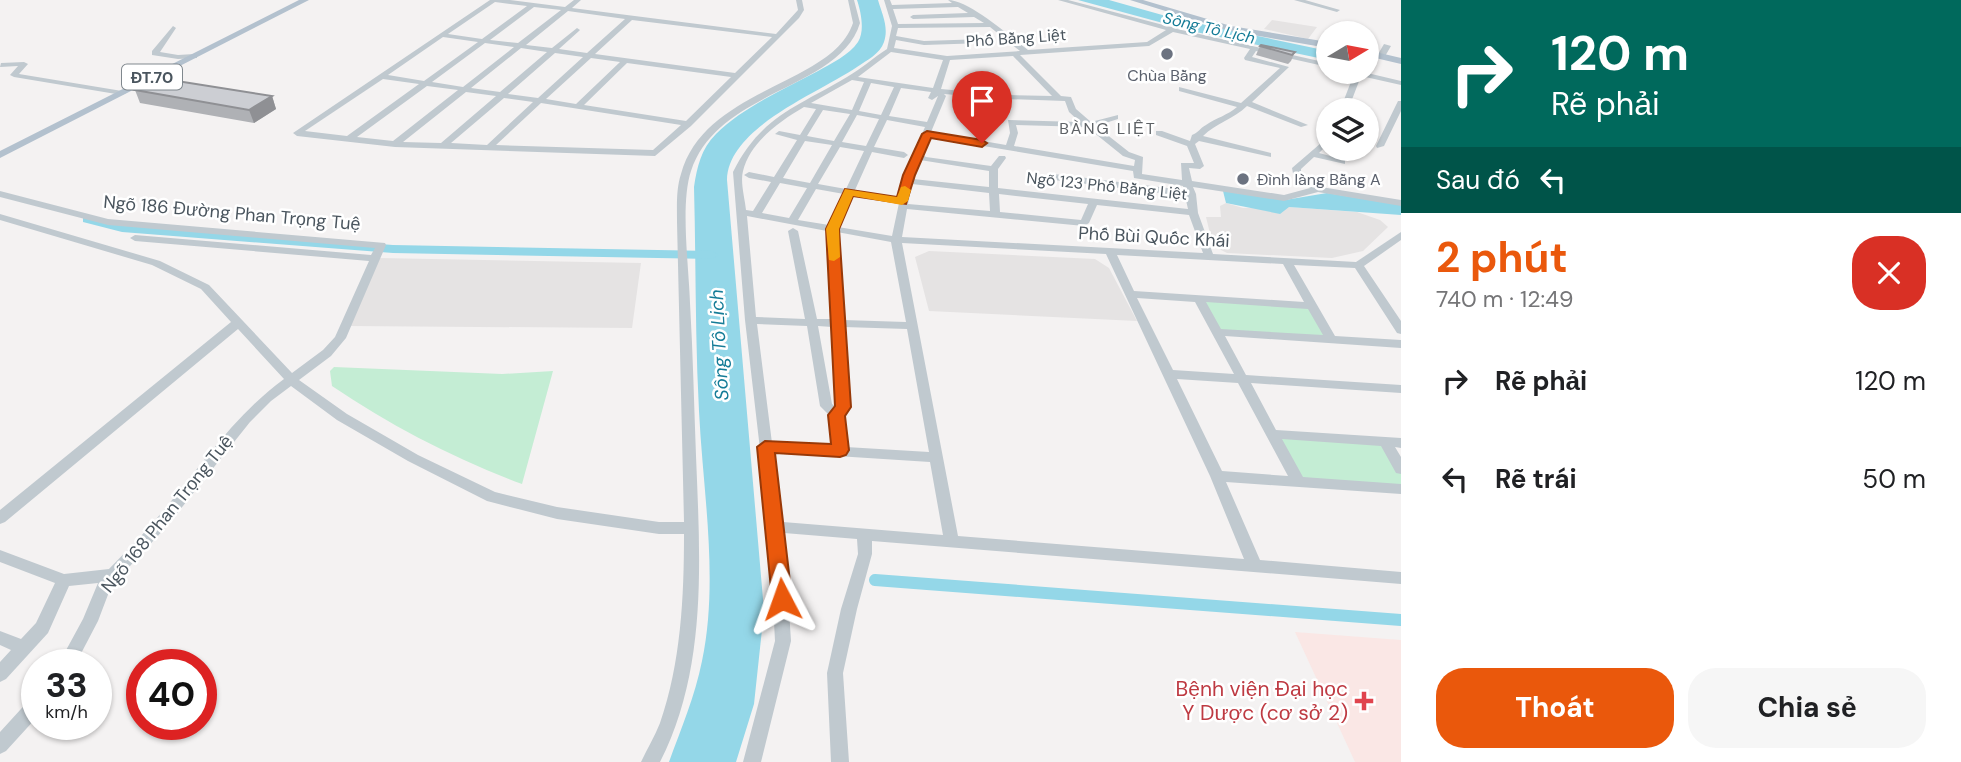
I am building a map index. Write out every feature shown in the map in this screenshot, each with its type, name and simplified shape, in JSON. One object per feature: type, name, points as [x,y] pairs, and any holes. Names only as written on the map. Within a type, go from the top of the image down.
[{"type":"main road","name":"ĐT.70","points":[[0,155],[304,0]]},
{"type":"main road","points":[[1134,0],[1189,19],[1316,43]]},
{"type":"main road","points":[[1381,56],[1401,61]]},
{"type":"street","points":[[777,36],[495,0],[297,133],[395,144],[655,153],[797,17],[801,10],[799,0]]},
{"type":"street","points":[[395,144],[578,0]]},
{"type":"street","points":[[650,762],[670,720],[685,652],[690,596],[691,528],[683,239],[685,173],[694,146],[722,120],[830,57],[850,39],[857,22],[851,0]]},
{"type":"street","points":[[951,0],[978,15],[1026,52]]},
{"type":"street","points":[[1060,0],[1174,30],[1316,62]]},
{"type":"street","points":[[1297,0],[1337,10]]},
{"type":"street","points":[[752,762],[783,641],[776,527],[751,320],[737,172],[746,150],[763,131],[803,104],[851,78],[890,50],[895,26],[888,3],[907,7],[960,5]]},
{"type":"street","points":[[349,139],[533,5]]},
{"type":"street","points":[[907,7],[919,26]]},
{"type":"street","points":[[913,17],[978,15]]},
{"type":"street","points":[[489,147],[631,18]]},
{"type":"street","name":"Phố Bằng Liệt","points":[[952,542],[896,240],[907,181],[942,96],[934,94],[947,58],[1142,45],[1156,42],[1189,19]]},
{"type":"street","points":[[895,26],[992,25]]},
{"type":"street","points":[[938,26],[957,44]]},
{"type":"street","points":[[966,26],[998,54]]},
{"type":"street","points":[[173,28],[155,52],[178,57],[194,56]]},
{"type":"street","points":[[443,146],[577,30]]},
{"type":"street","points":[[442,35],[737,76]]},
{"type":"street","points":[[894,38],[957,44],[984,41]]},
{"type":"street","points":[[1381,56],[1387,46]]},
{"type":"street","points":[[1254,48],[1248,58],[1285,67]]},
{"type":"street","points":[[890,50],[947,58]]},
{"type":"street","points":[[1014,52],[1059,97]]},
{"type":"street","points":[[578,107],[625,61]]},
{"type":"street","points":[[1,65],[24,64],[13,75],[122,93]]},
{"type":"street","points":[[1193,141],[1245,105],[1285,67]]},
{"type":"street","points":[[380,76],[688,124]]},
{"type":"street","points":[[851,78],[899,85],[934,94],[1068,99],[1072,110],[1126,154],[1140,159],[1138,176],[1284,198],[1318,189]]},
{"type":"street","points":[[1379,78],[1401,83]]},
{"type":"street","points":[[837,415],[826,406],[792,226],[854,114],[867,80]]},
{"type":"street","points":[[840,450],[837,415],[843,407],[832,229],[899,85]]},
{"type":"street","points":[[1182,89],[1245,105],[1304,125]]},
{"type":"street","points":[[1380,146],[1401,103]]},
{"type":"street","points":[[803,104],[885,118],[1009,148],[1137,169]]},
{"type":"street","points":[[756,215],[820,108]]},
{"type":"street","points":[[986,150],[1003,153],[1009,148],[1014,133],[1011,122],[1090,125],[1115,117]]},
{"type":"street","points":[[1159,133],[1268,155]]},
{"type":"street","points":[[779,134],[904,155]]},
{"type":"street","points":[[1188,183],[1184,165],[1200,166],[1193,141]]},
{"type":"street","points":[[1316,151],[1296,168],[1297,177],[1318,189],[1401,203]]},
{"type":"street","points":[[1045,154],[1045,166]]},
{"type":"street","points":[[1313,154],[1342,162]]},
{"type":"street","points":[[918,155],[924,159],[993,169]]},
{"type":"street","points":[[995,216],[993,169],[1002,158]]},
{"type":"street","points":[[749,175],[815,185],[955,213],[1084,223],[1093,203]]},
{"type":"street","points":[[1054,177],[1191,194]]},
{"type":"street","name":"Ngõ 123 Phố Bằng Liệt","points":[[907,181],[1193,212],[1188,183]]},
{"type":"street","points":[[955,187],[955,213]]},
{"type":"street","name":"Ngõ 186 Đường Phan Trọng Tuệ","points":[[0,194],[108,222],[170,233],[381,245],[379,252]]},
{"type":"street","name":"Phố Bùi Quốc Khái","points":[[740,212],[792,226],[832,229],[896,240],[1358,265]]},
{"type":"street","points":[[1193,212],[1209,257]]},
{"type":"street","points":[[0,218],[86,240],[184,275],[205,287],[292,380],[342,417],[413,458],[492,497],[556,513],[659,528],[691,528]]},
{"type":"street","points":[[135,238],[170,233],[379,252],[340,338],[327,353],[292,380]]},
{"type":"street","points":[[1401,235],[1358,265],[1401,330]]},
{"type":"street","points":[[1110,252],[1217,476],[1255,567]]},
{"type":"street","points":[[1287,262],[1331,340]]},
{"type":"street","points":[[1131,295],[1312,306]]},
{"type":"street","points":[[1199,299],[1299,483]]},
{"type":"street","points":[[751,320],[913,326]]},
{"type":"street","points":[[0,518],[239,322]]},
{"type":"street","points":[[1217,332],[1401,345]]},
{"type":"street","points":[[1168,374],[1401,389]]},
{"type":"street","name":"Ngõ 168 Phan Trọng Tuệ","points":[[75,649],[90,621],[102,589],[113,575],[162,522],[244,419],[292,380]]},
{"type":"street","points":[[1273,435],[1401,443]]},
{"type":"street","points":[[1385,443],[1401,469]]},
{"type":"street","points":[[765,447],[935,457]]},
{"type":"street","points":[[1217,476],[1401,489]]},
{"type":"street","points":[[776,527],[1401,578]]},
{"type":"street","points":[[840,762],[835,673],[865,554],[864,533]]},
{"type":"street","points":[[0,556],[64,580],[113,575]]},
{"type":"street","points":[[0,674],[47,621],[64,580]]},
{"type":"street","points":[[0,638],[24,648]]},
{"type":"street","points":[[0,746],[21,722]]},
{"type":"shaded area","points":[[1272,20],[1316,27],[1308,39],[1264,29]]},
{"type":"shaded area","points":[[1226,203],[1243,208],[1289,207],[1357,212],[1380,220],[1388,227],[1363,251],[1332,258],[1227,253],[1213,246],[1206,217],[1221,217],[1220,206]]},
{"type":"shaded area","points":[[929,251],[1095,259],[1109,268],[1137,321],[929,311],[915,257]]},
{"type":"shaded area","points":[[379,258],[641,263],[632,328],[349,326]]},
{"type":"shaded area","name":"Bệnh viện Đại học Y Dược (cơ sở 2)","points":[[1295,632],[1401,640],[1401,762],[1355,762]]},
{"type":"green space","points":[[1199,299],[1312,306],[1331,339],[1217,332]]},
{"type":"green space","points":[[334,367],[502,374],[553,371],[522,484],[448,453],[354,401],[332,386],[330,371]]},
{"type":"green space","points":[[1273,434],[1385,442],[1401,469],[1401,489],[1299,483]]},
{"type":"water","name":"Sông Tô Lịch","points":[[857,0],[878,0],[886,31],[880,50],[841,77],[778,113],[742,144],[731,161],[727,180],[764,611],[754,704],[736,762],[669,762],[699,674],[707,630],[709,599],[710,568],[697,355],[694,187],[697,172],[707,146],[727,124],[765,99],[834,62],[854,47],[860,38],[862,27]]},
{"type":"water","name":"Sông Tô Lịch","points":[[1078,0],[1109,0],[1173,18],[1316,48],[1316,57],[1196,32]]},
{"type":"water","points":[[1223,191],[1285,200],[1327,193],[1401,205],[1401,215],[1289,207],[1280,214],[1226,203]]},
{"type":"building","points":[[1261,45],[1295,52],[1292,55]]},
{"type":"building","points":[[158,78],[272,96],[249,110],[135,90]]},
{"type":"waterway","points":[[88,219],[122,228],[393,249],[712,255]]},
{"type":"waterway","points":[[875,580],[1401,620]]},
{"type":"slow traffic","points":[[834,257],[832,229],[849,192],[902,201],[905,190]]},
{"type":"place","name":"Chùa Bằng","points":[[1167,54]]},
{"type":"place","name":"Đình làng Bằng A","points":[[1243,179]]},
{"type":"place","name":"Bệnh viện Đại học Y Dược (cơ sở 2)","points":[[1364,701]]},
{"type":"district","name":"BÀNG LIỆT","points":[[1108,128]]},
{"type":"route","points":[[782,599],[765,447],[840,450],[837,415],[843,407],[832,229],[849,192],[902,201],[909,175],[927,134],[982,143]]}]
